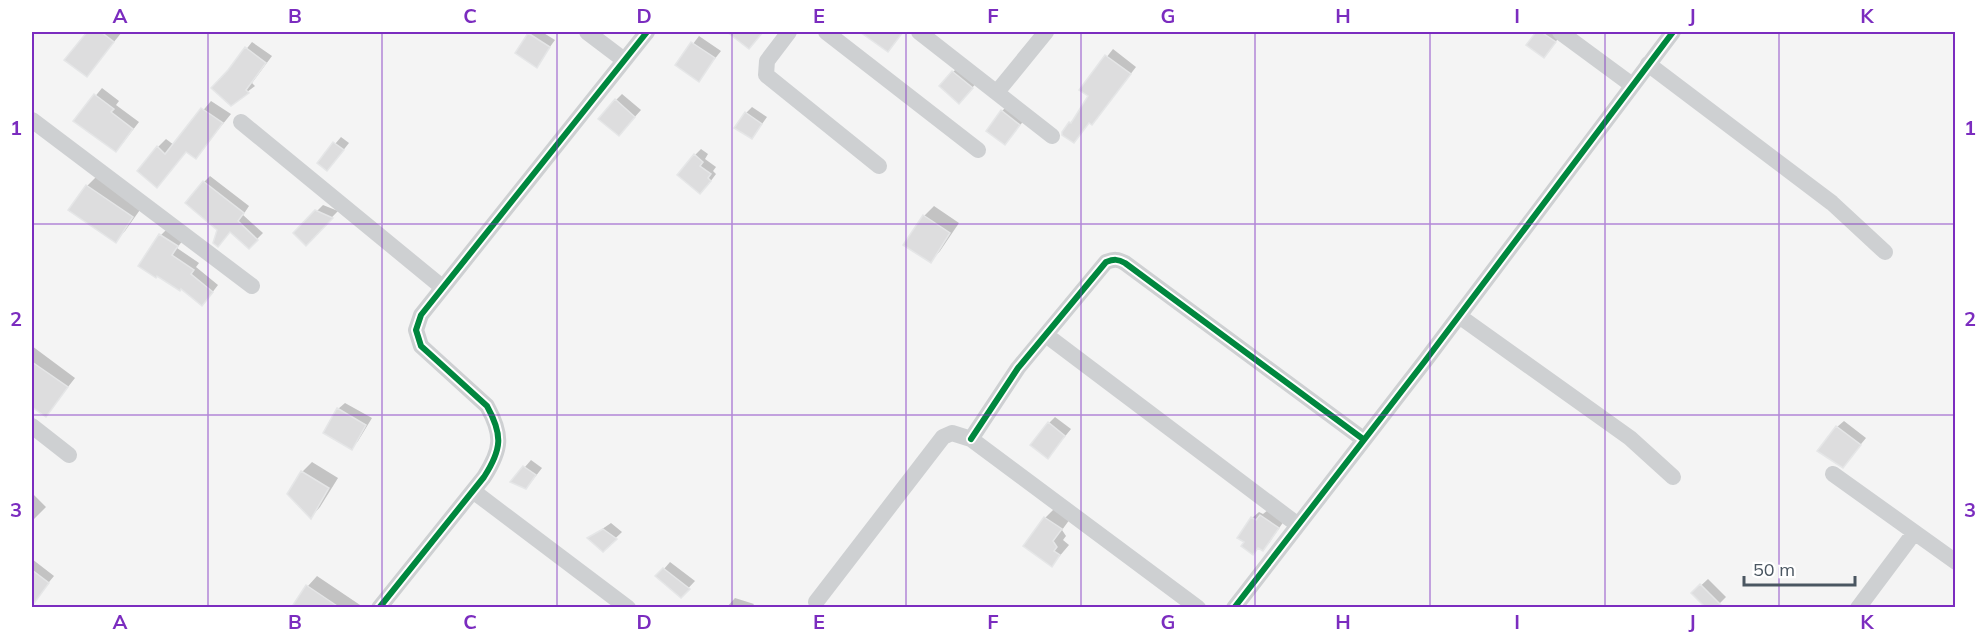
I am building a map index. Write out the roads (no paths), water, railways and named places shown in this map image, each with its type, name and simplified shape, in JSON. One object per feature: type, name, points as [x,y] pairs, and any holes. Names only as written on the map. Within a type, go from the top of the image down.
[{"type":"street","points":[[588,32],[624,60]]},
{"type":"street","points":[[379,608],[492,464],[500,441],[487,406],[426,351],[418,339],[416,330],[421,315],[647,32]]},
{"type":"street","points":[[789,32],[767,61],[766,75],[879,166]]},
{"type":"street","points":[[826,32],[978,150]]},
{"type":"street","points":[[919,32],[1052,135]]},
{"type":"street","points":[[997,92],[1046,32]]},
{"type":"street","points":[[1560,32],[1632,85]]},
{"type":"street","points":[[1234,608],[1459,316],[1673,32]]},
{"type":"street","points":[[1648,64],[1832,203],[1885,252]]},
{"type":"street","points":[[32,120],[252,286]]},
{"type":"street","points":[[241,122],[442,287]]},
{"type":"street","points":[[971,439],[1006,384],[1106,262],[1120,260],[1363,439]]},
{"type":"street","points":[[1459,316],[1630,438],[1673,477]]},
{"type":"street","points":[[1046,335],[1298,525]]},
{"type":"street","points":[[32,426],[69,455]]},
{"type":"street","points":[[816,602],[943,437],[952,432],[971,439],[1198,608]]},
{"type":"street","points":[[1833,474],[1956,562]]},
{"type":"street","points":[[472,491],[628,608]]},
{"type":"street","points":[[1858,608],[1914,533]]}]
